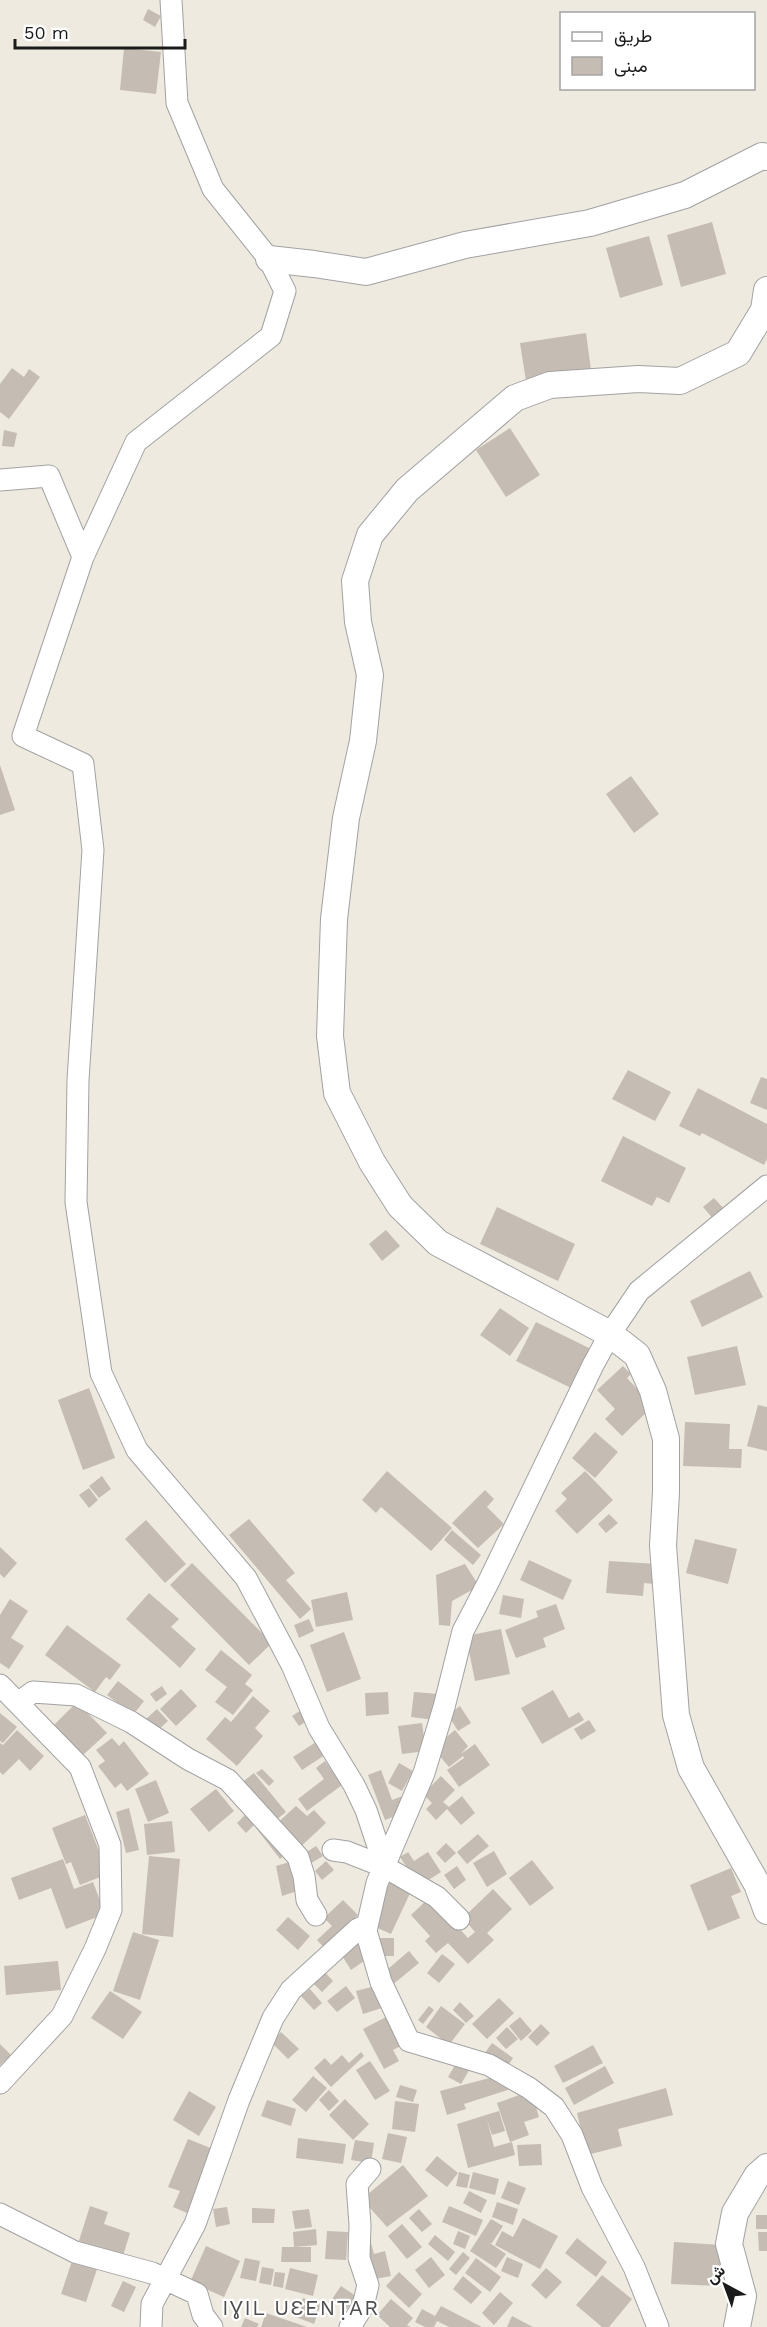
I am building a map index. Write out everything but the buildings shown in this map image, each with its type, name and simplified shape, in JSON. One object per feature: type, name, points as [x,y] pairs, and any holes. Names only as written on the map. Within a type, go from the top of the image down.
[{"type":"street","points":[[171,0],[177,103],[213,189],[268,260],[285,291],[271,336],[136,442],[83,557],[23,736],[84,764],[93,850],[78,1080],[76,1202],[101,1373],[137,1450],[246,1578],[292,1665],[319,1728],[366,1810],[385,1867]]},
{"type":"street","points":[[268,260],[366,272],[465,245],[590,224],[685,195],[762,156],[767,157]]},
{"type":"street","points":[[767,290],[764,310],[738,353],[680,381],[638,379],[550,385],[515,398],[407,490],[370,535],[355,581],[358,622],[370,675],[363,741],[346,818],[333,919],[330,1036],[337,1093],[372,1162],[400,1206],[438,1243],[610,1334],[637,1355],[653,1391],[666,1439],[663,1546],[676,1715],[691,1768],[757,1884],[767,1911]]},
{"type":"street","points":[[0,480],[49,476],[83,557]]},
{"type":"street","points":[[658,2327],[634,2268],[592,2187],[572,2135],[554,2107],[529,2088],[489,2065],[409,2041],[381,1982],[366,1931],[377,1883],[423,1773],[444,1707],[463,1631],[593,1365],[610,1334],[639,1292],[767,1186]]},
{"type":"street","points":[[0,1685],[80,1767],[110,1845],[111,1910],[95,1949],[62,2016],[0,2083]]},
{"type":"street","points":[[18,1702],[33,1692],[76,1695],[131,1722],[188,1759],[228,1780],[298,1857],[304,1876],[307,1900],[316,1915]]},
{"type":"street","points":[[333,1850],[347,1852],[385,1867],[437,1897],[459,1919]]},
{"type":"street","points":[[151,2327],[152,2304],[195,2224],[239,2100],[273,2018],[291,1990],[358,1929],[367,1925]]},
{"type":"street","points":[[737,2327],[743,2296],[729,2244],[735,2214],[757,2176],[767,2167]]},
{"type":"street","points":[[350,2327],[363,2306],[368,2285],[359,2258],[360,2224],[357,2184],[370,2169]]},
{"type":"street","points":[[0,2214],[75,2252],[152,2273],[197,2294],[203,2316],[212,2327]]},
{"type":"district","name":"IƔIL UƐENṬAR","points":[[301,2308]]}]
